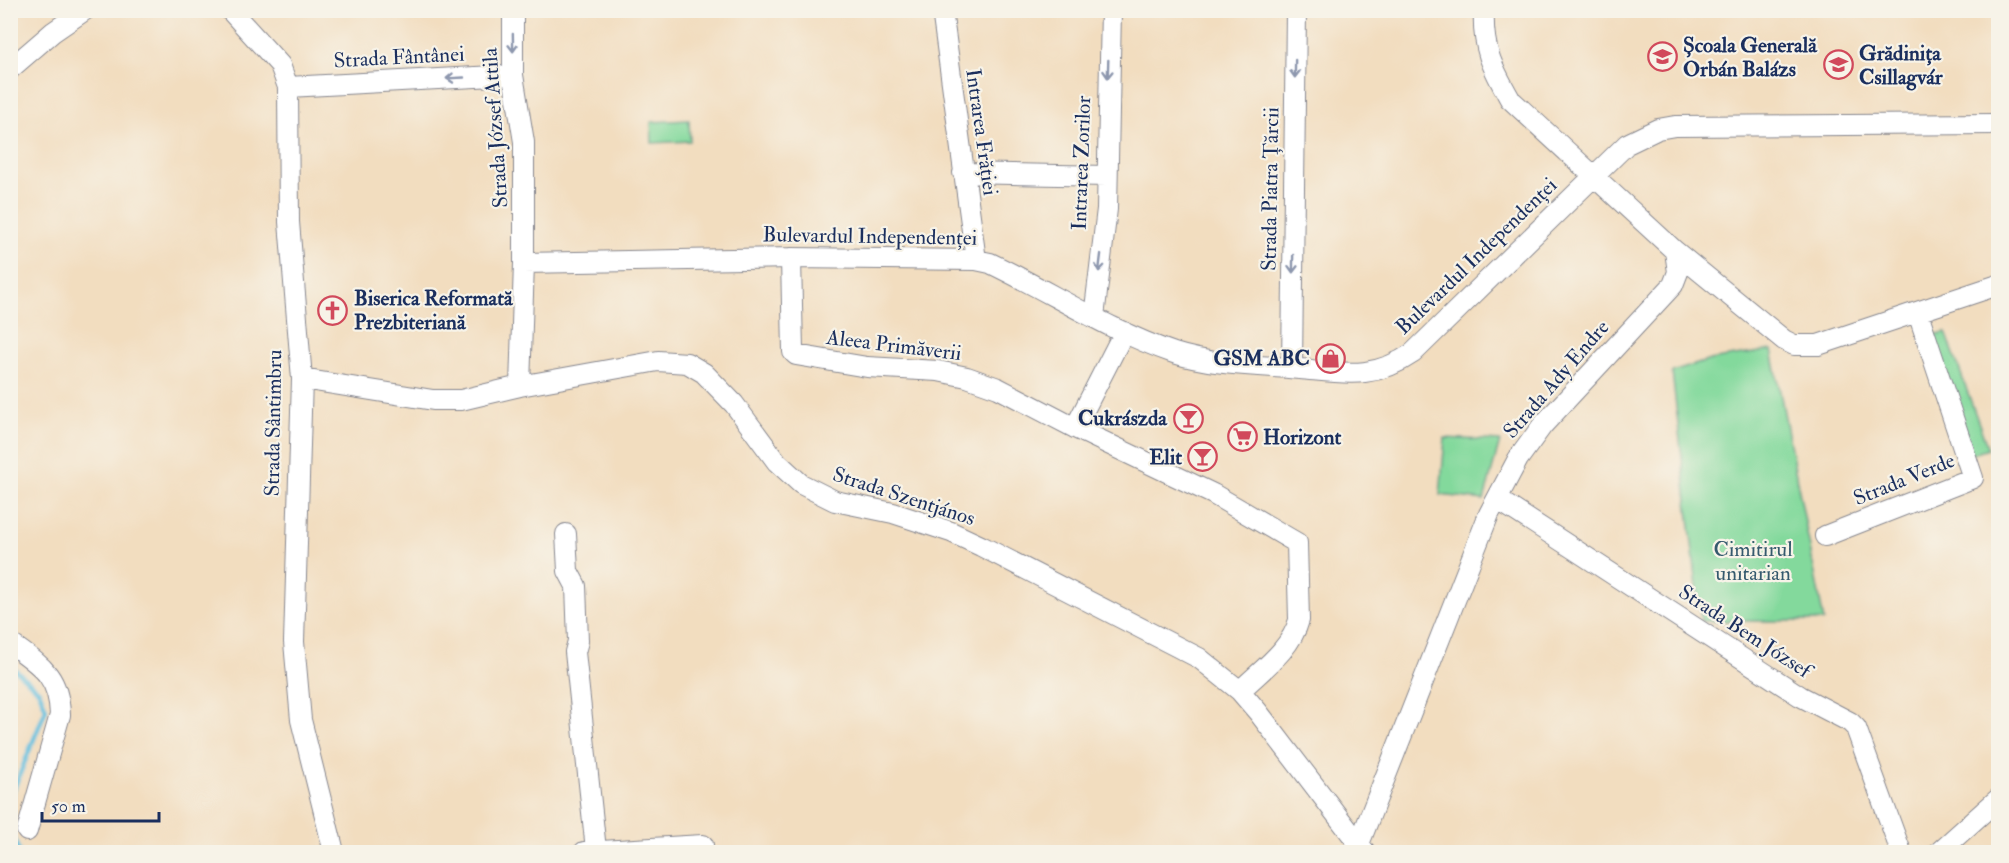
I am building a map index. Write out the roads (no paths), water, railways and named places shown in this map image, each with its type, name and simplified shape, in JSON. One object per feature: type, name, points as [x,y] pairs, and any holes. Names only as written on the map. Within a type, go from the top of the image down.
[{"type":"street","points":[[10,69],[53,32],[85,10]]},
{"type":"street","name":"Strada Sântimbru","points":[[230,10],[280,64],[288,87],[289,222],[302,379],[294,642],[301,720],[334,852]]},
{"type":"street","name":"Strada József Attila","points":[[513,10],[513,75],[524,142],[524,263],[520,386]]},
{"type":"street","name":"Intrarea Frăției","points":[[942,10],[976,260]]},
{"type":"street","name":"Intrarea Zorilor","points":[[1094,317],[1107,209],[1111,10]]},
{"type":"street","name":"Strada Piatra Țărcii","points":[[1293,368],[1296,10]]},
{"type":"street","points":[[1484,10],[1484,42],[1494,71],[1510,99],[1676,251],[1784,340],[1794,345],[1818,345],[1998,285]]},
{"type":"street","name":"Strada Fântânei","points":[[288,87],[513,75]]},
{"type":"street","name":"Bulevardul Independenței","points":[[524,263],[790,258],[976,260],[998,266],[1124,332],[1175,353],[1218,363],[1356,374],[1381,370],[1400,362],[1428,339],[1627,144],[1658,129],[1675,126],[1998,124]]},
{"type":"street","points":[[963,173],[1107,176]]},
{"type":"street","name":"Strada Ady Endre","points":[[1362,848],[1497,499],[1518,459],[1542,426],[1673,285],[1678,272],[1676,251]]},
{"type":"street","name":"Aleea Primăverii","points":[[790,258],[793,352],[796,355],[867,368],[938,371],[966,377],[998,388],[1075,428],[1213,494],[1298,543],[1299,620],[1296,632],[1287,645],[1240,691]]},
{"type":"street","name":"Strada Verde","points":[[1825,536],[1973,478],[1918,313]]},
{"type":"street","points":[[1075,428],[1124,332]]},
{"type":"street","name":"Strada Szentjános","points":[[302,379],[433,400],[461,400],[520,386],[658,361],[687,363],[704,373],[734,404],[777,462],[801,484],[835,501],[893,513],[951,532],[1158,634],[1199,658],[1240,691],[1362,848]]},
{"type":"street","name":"Strada Bem József","points":[[1497,499],[1800,696],[1850,722],[1856,728],[1901,852]]},
{"type":"street","points":[[566,534],[568,572],[576,586],[578,641],[575,652],[590,851],[703,845]]},
{"type":"street","points":[[10,643],[50,676],[60,699],[60,715],[27,831]]},
{"type":"street","points":[[1940,852],[1998,799]]},
{"type":"waterway","points":[[10,665],[39,691],[46,709],[13,791],[10,816]]},
{"type":"waterway","points":[[10,829],[19,852]]},
{"type":"place","name":"Școala Generală Orbán Balázs","points":[[1662,57]]},
{"type":"place","name":"Grădinița Csillagvár","points":[[1838,65]]},
{"type":"place","name":"Biserica Reformată Prezbiteriană","points":[[333,310]]},
{"type":"place","name":"GSM ABC","points":[[1331,358]]},
{"type":"place","name":"Cukrászda","points":[[1188,418]]},
{"type":"place","name":"Horizont","points":[[1242,437]]},
{"type":"place","name":"Elit","points":[[1203,457]]},
{"type":"park label","name":"Cimitirul unitarian","points":[[1753,561]]}]
